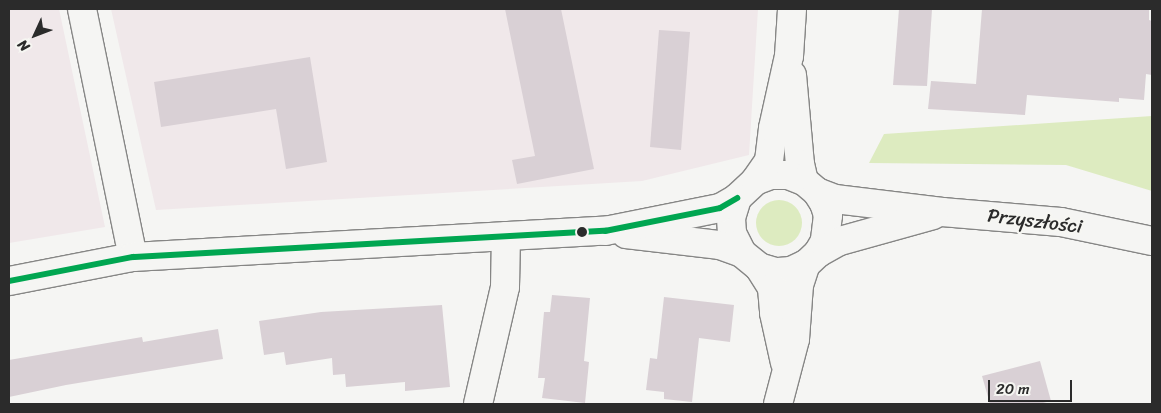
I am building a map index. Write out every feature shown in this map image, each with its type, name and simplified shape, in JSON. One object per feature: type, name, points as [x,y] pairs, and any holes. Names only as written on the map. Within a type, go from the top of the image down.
[{"type":"street","points":[[82,9],[133,257]]},
{"type":"street","points":[[786,369],[774,313],[772,288],[732,233],[731,218],[746,190],[769,161],[773,128],[789,56],[792,9]]},
{"type":"street","points":[[778,404],[795,339],[799,284],[812,259],[825,241],[828,229],[828,215],[810,186],[800,164],[799,132],[789,56]]},
{"type":"street","points":[[9,280],[133,257],[605,231],[720,208],[771,175],[788,175],[810,186]]},
{"type":"street","name":"Przyszłości","points":[[810,186],[835,198],[942,212],[1061,222],[1140,239],[1152,251]]},
{"type":"street","name":"Przyszłości","points":[[812,259],[840,241],[942,212]]},
{"type":"street","points":[[605,231],[720,245],[775,272],[791,271],[812,259]]},
{"type":"street","points":[[478,404],[505,287],[506,236]]},
{"type":"shaded area","points":[[9,9],[59,9],[105,227],[9,243]]},
{"type":"shaded area","points":[[111,9],[758,9],[749,155],[642,181],[156,210]]},
{"type":"green space","points":[[1152,116],[1152,191],[1066,165],[869,163],[884,134]]},
{"type":"green space","points":[[774,200],[784,200],[798,210],[802,223],[798,236],[792,242],[784,246],[774,246],[760,236],[756,228],[756,218],[766,204]]},
{"type":"building","points":[[505,9],[561,9],[594,169],[517,184],[512,160],[535,156]]},
{"type":"building","points":[[899,9],[932,9],[927,86],[893,85]]},
{"type":"building","points":[[982,9],[1149,9],[1149,20],[1152,21],[1152,75],[1146,74],[1144,100],[1119,98],[1119,102],[1027,95],[1025,115],[928,109],[931,81],[976,84]]},
{"type":"building","points":[[659,30],[690,32],[681,150],[650,147]]},
{"type":"building","points":[[310,57],[327,162],[286,169],[276,109],[161,127],[154,82]]},
{"type":"building","points":[[552,295],[590,298],[584,361],[589,362],[585,403],[542,398],[545,378],[538,378],[544,312],[550,312]]},
{"type":"building","points":[[664,297],[734,305],[730,342],[699,338],[692,402],[664,399],[664,392],[646,390],[650,358],[657,359]]},
{"type":"building","points":[[442,305],[450,387],[405,391],[405,382],[346,387],[345,374],[333,375],[332,358],[286,365],[284,352],[264,355],[259,321],[321,312]]},
{"type":"building","points":[[218,329],[223,359],[66,385],[9,397],[9,360],[142,337],[143,342]]},
{"type":"building","points":[[1040,361],[1051,401],[1039,404],[990,404],[982,376]]},
{"type":"transit line","points":[[9,281],[133,257],[605,231],[720,208],[737,198]]}]
